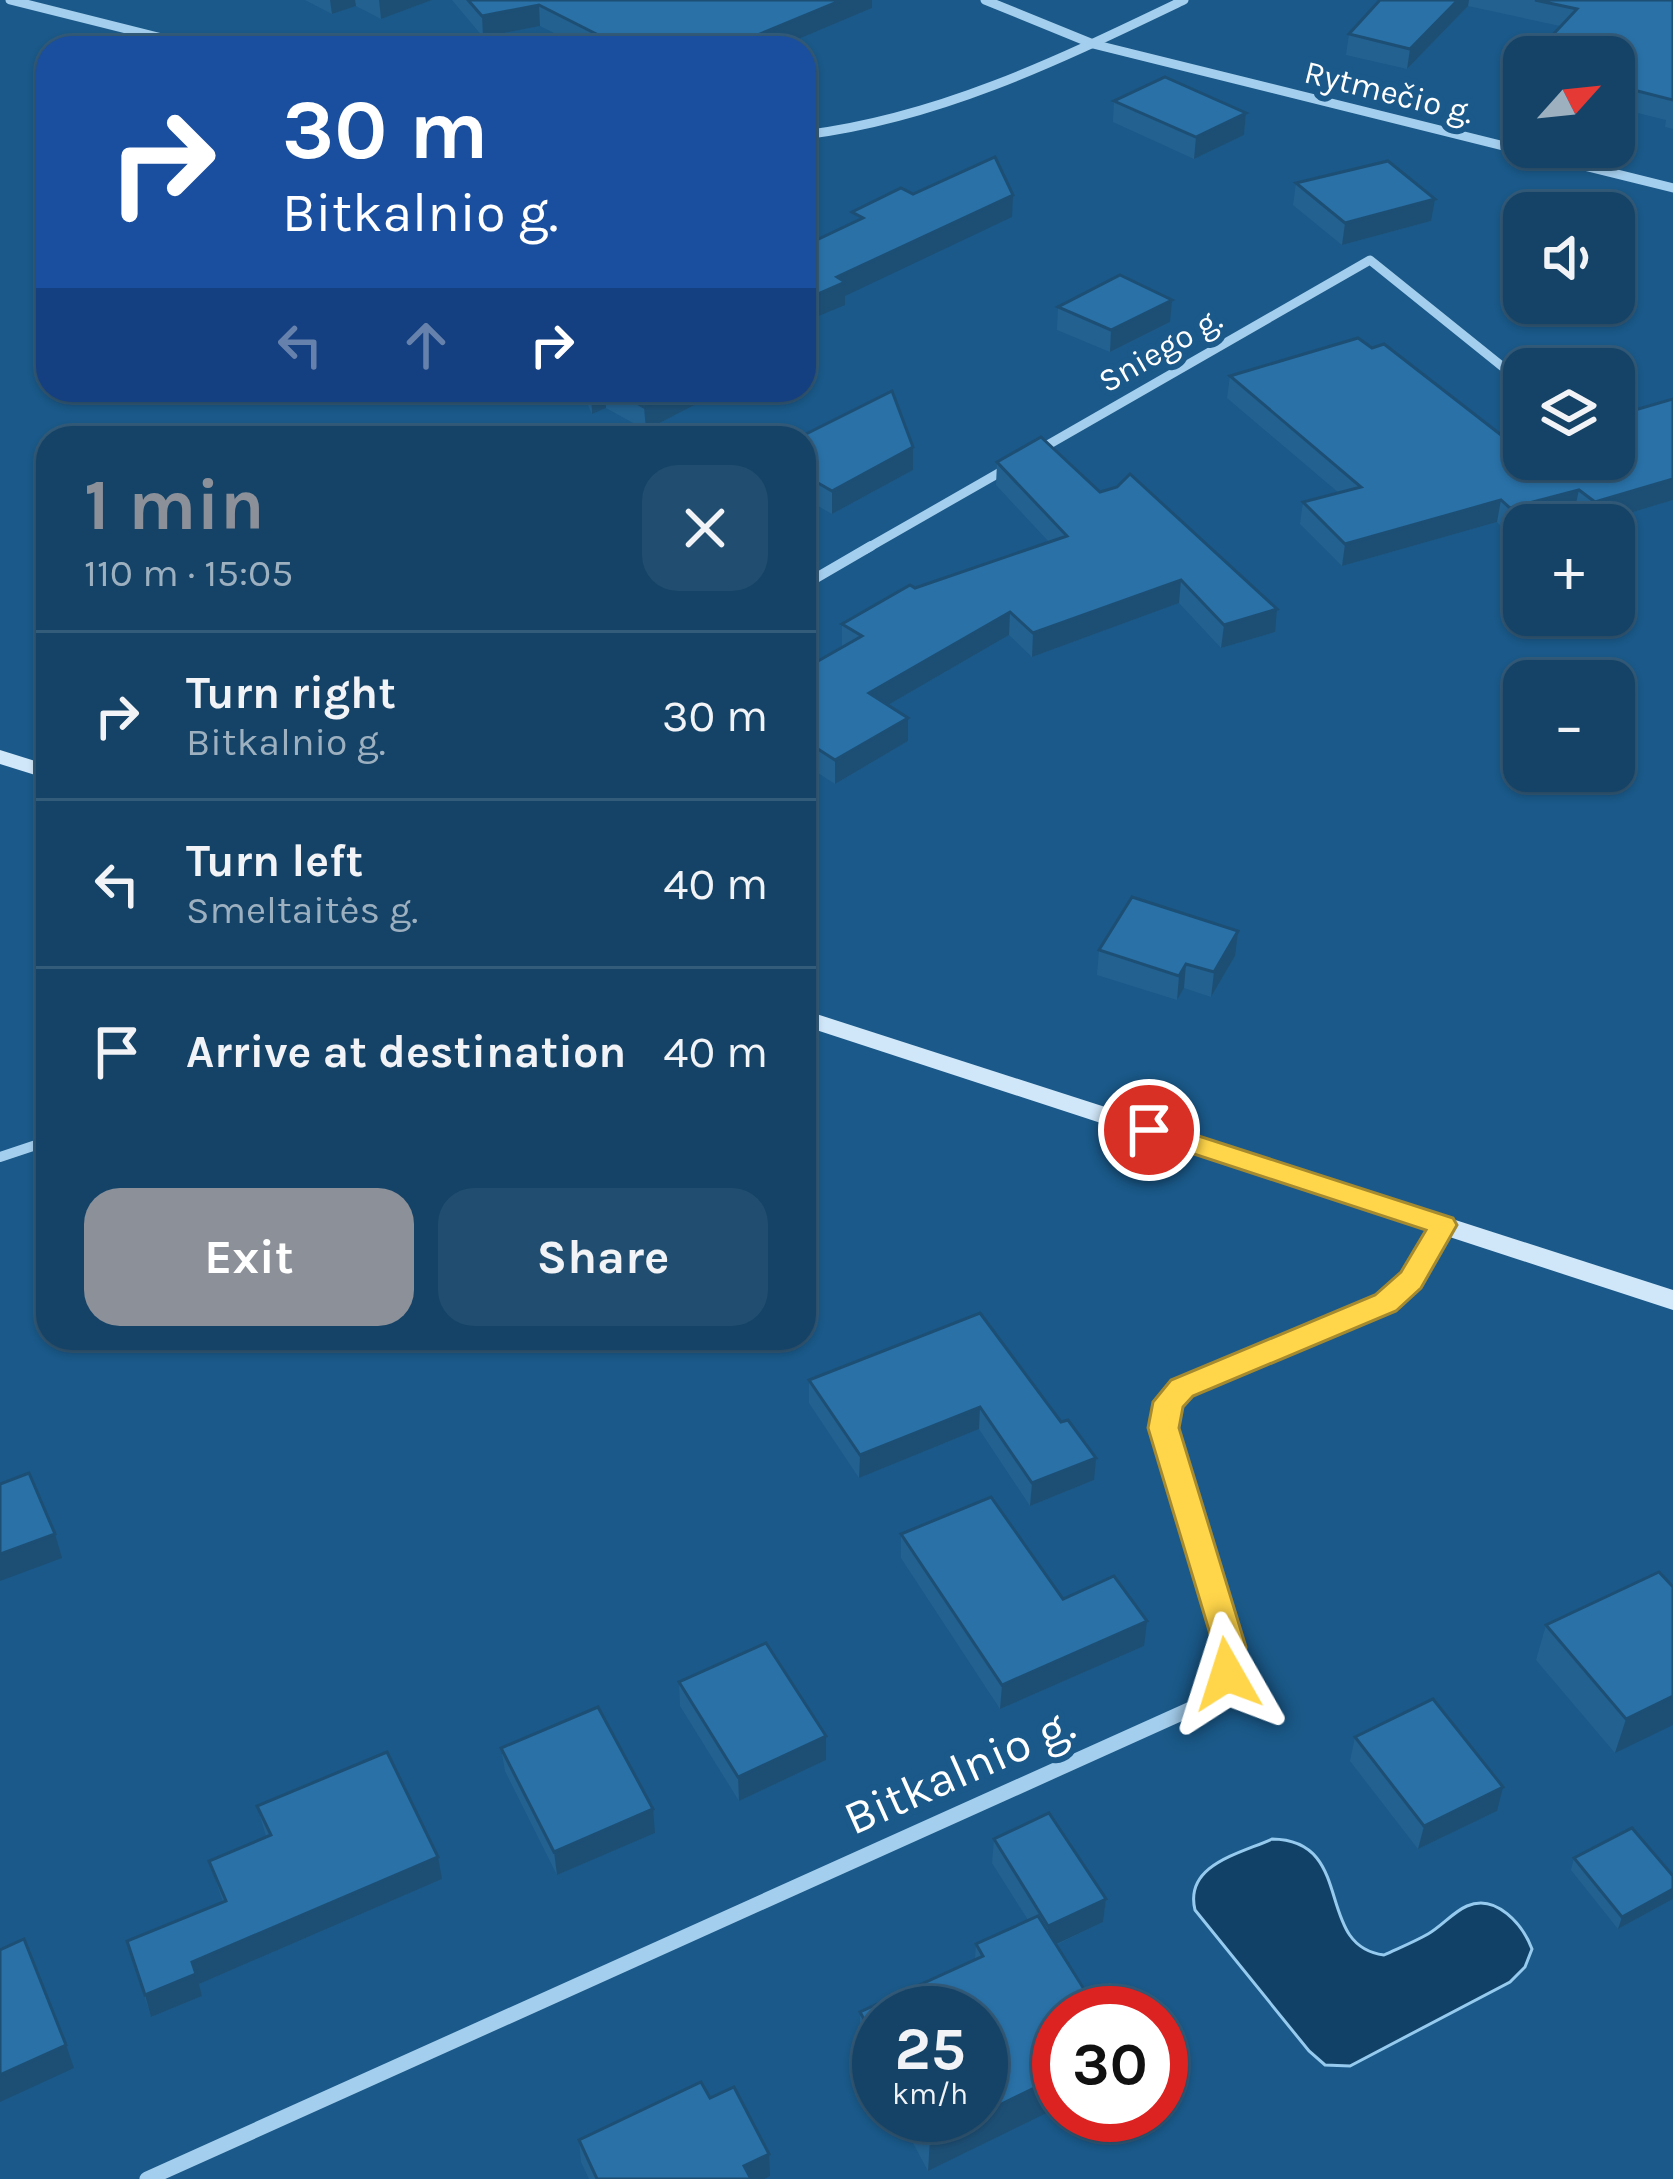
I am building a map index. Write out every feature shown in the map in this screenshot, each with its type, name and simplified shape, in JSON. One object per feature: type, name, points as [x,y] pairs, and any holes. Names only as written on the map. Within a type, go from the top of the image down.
[{"type":"main road","points":[[0,757],[36,768]]},
{"type":"main road","points":[[816,1022],[1673,1300]]},
{"type":"street","points":[[10,0],[154,36]]},
{"type":"street","name":"Rytmečio g.","points":[[986,0],[1093,44],[1673,188]]},
{"type":"street","points":[[816,134],[964,100],[1184,0]]},
{"type":"street","name":"Sniego g.","points":[[816,579],[1370,260],[1503,368]]},
{"type":"street","points":[[0,1157],[36,1145]]},
{"type":"street","name":"Bitkalnio g.","points":[[147,2179],[1204,1703],[1227,1674],[1230,1647],[1164,1428],[1168,1402],[1182,1388],[1385,1303],[1411,1280],[1443,1225]]},
{"type":"water","points":[[1272,1839],[1298,1844],[1315,1856],[1348,1933],[1362,1947],[1384,1955],[1428,1934],[1467,1906],[1488,1904],[1515,1921],[1528,1940],[1532,1949],[1525,1967],[1510,1982],[1350,2066],[1325,2065],[1195,1910],[1194,1895],[1206,1872]]},
{"type":"building","points":[[468,0],[842,0],[755,36],[600,36],[539,5],[482,16]]},
{"type":"building","points":[[1380,0],[1458,0],[1410,49],[1349,34]]},
{"type":"building","points":[[1535,0],[1673,0],[1673,100],[1635,90],[1635,36],[1552,36],[1577,9]]},
{"type":"building","points":[[1165,77],[1246,113],[1196,137],[1114,101]]},
{"type":"building","points":[[995,157],[1013,195],[837,277],[845,282],[816,295],[816,240],[863,218],[852,212],[901,188],[913,194]]},
{"type":"building","points":[[1388,161],[1435,199],[1345,223],[1296,183]]},
{"type":"building","points":[[1120,275],[1172,300],[1111,330],[1058,307]]},
{"type":"building","points":[[1358,338],[1372,348],[1384,344],[1503,436],[1503,480],[1635,480],[1635,410],[1673,399],[1673,479],[1595,502],[1579,490],[1525,504],[1501,500],[1345,544],[1303,502],[1361,487],[1230,376]]},
{"type":"building","points":[[892,391],[913,447],[832,491],[816,482],[816,429]]},
{"type":"building","points":[[1041,437],[1100,492],[1117,487],[1130,474],[1277,609],[1224,625],[1181,580],[1033,633],[1010,612],[869,693],[908,718],[835,760],[816,748],[816,662],[862,636],[842,624],[910,585],[915,588],[1067,536],[997,462]]},
{"type":"building","points":[[1132,897],[1238,931],[1214,972],[1186,964],[1179,976],[1099,950]]},
{"type":"building","points":[[980,1313],[1061,1422],[1068,1420],[1096,1458],[1032,1483],[980,1407],[860,1455],[809,1380]]},
{"type":"building","points":[[29,1473],[55,1534],[0,1554],[0,1484]]},
{"type":"building","points":[[991,1497],[1063,1599],[1114,1576],[1147,1621],[1002,1685],[901,1534]]},
{"type":"building","points":[[1659,1572],[1673,1587],[1673,1696],[1626,1719],[1546,1625]]},
{"type":"building","points":[[766,1643],[826,1736],[738,1777],[679,1682]]},
{"type":"building","points":[[1433,1699],[1503,1787],[1424,1826],[1355,1737]]},
{"type":"building","points":[[598,1707],[653,1809],[554,1852],[501,1748]]},
{"type":"building","points":[[387,1752],[438,1857],[192,1962],[196,1974],[145,1995],[127,1941],[226,1901],[209,1861],[271,1835],[257,1806]]},
{"type":"building","points":[[1049,1813],[1106,1899],[1048,1926],[994,1839]]},
{"type":"building","points":[[1632,1828],[1673,1876],[1673,1889],[1622,1917],[1574,1858]]},
{"type":"building","points":[[1038,1916],[1082,1986],[1032,1986],[1032,2089],[1008,2101],[1008,1986],[917,1986],[983,1956],[976,1944]]},
{"type":"building","points":[[24,1939],[66,2045],[0,2075],[0,1950]]},
{"type":"building","points":[[701,2082],[710,2098],[734,2087],[769,2154],[744,2166],[751,2179],[597,2179],[579,2140]]},
{"type":"route","points":[[1149,1130],[1443,1225],[1411,1280],[1385,1303],[1182,1388],[1168,1402],[1164,1428],[1230,1647],[1227,1674]]}]
